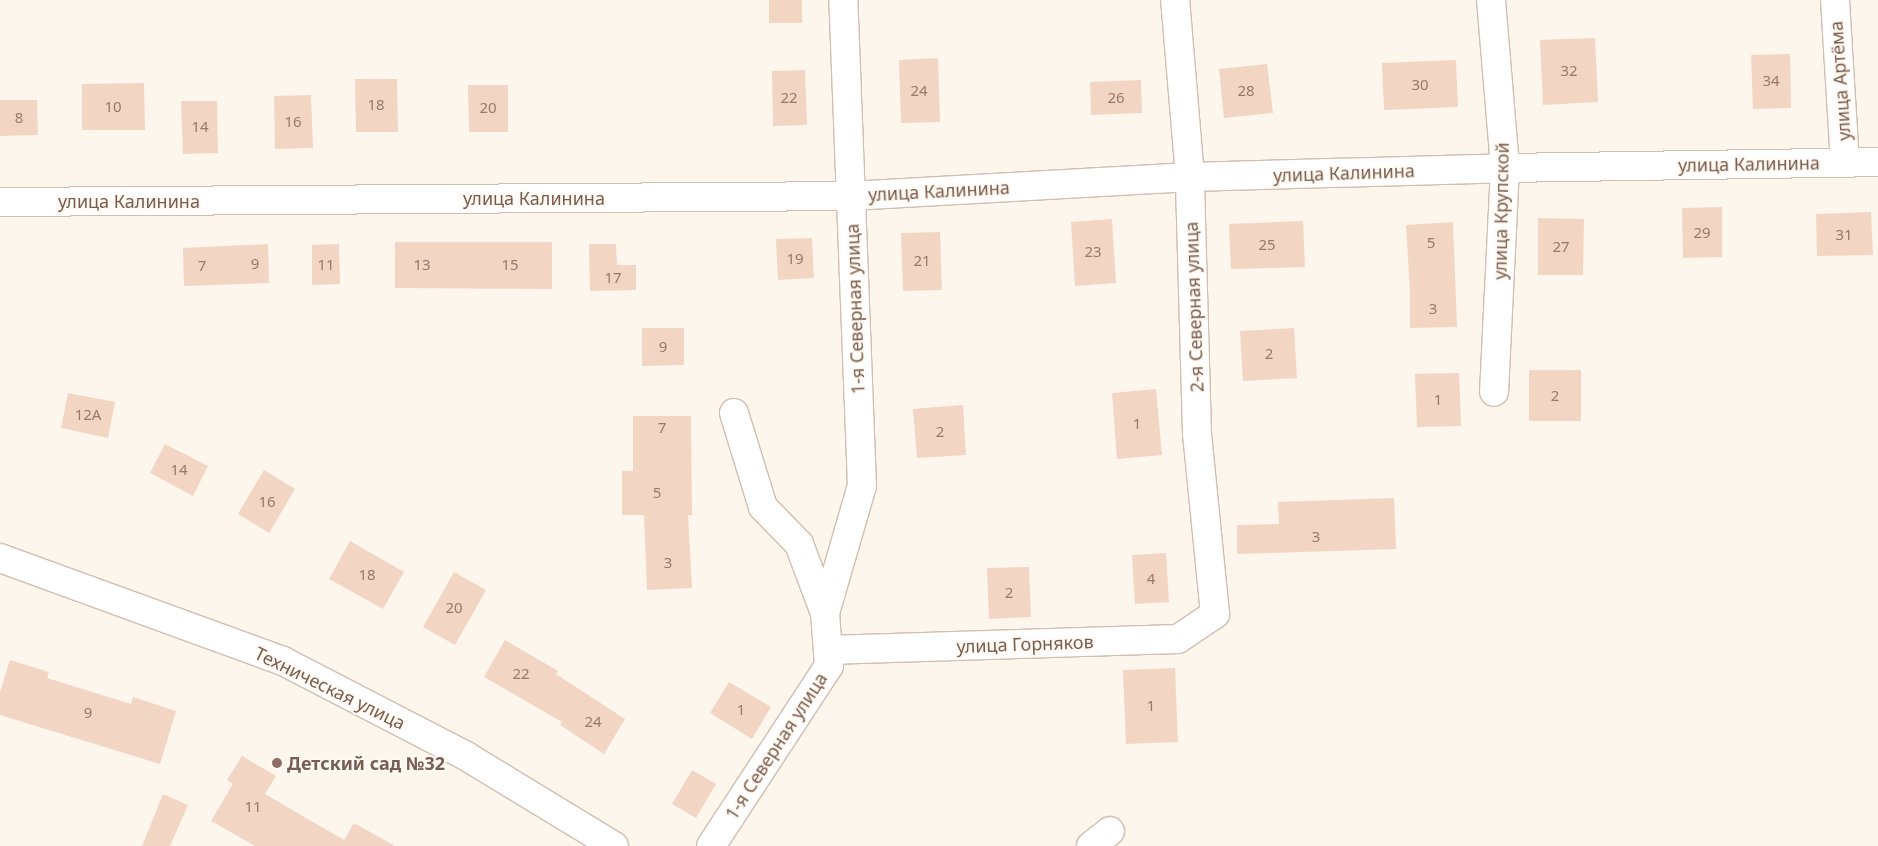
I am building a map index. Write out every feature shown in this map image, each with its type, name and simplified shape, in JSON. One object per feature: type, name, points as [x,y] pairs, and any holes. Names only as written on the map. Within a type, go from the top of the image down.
[{"type":"street","name":"1-я Северная улица","points":[[825,613],[862,486],[843,0]]},
{"type":"street","name":"2-я Северная улица","points":[[1175,0],[1190,177],[1198,434],[1215,614]]},
{"type":"street","name":"улица Крупской","points":[[1491,0],[1505,168],[1494,392]]},
{"type":"street","name":"улица Артёма","points":[[1835,0],[1845,162]]},
{"type":"street","name":"улица Калинина","points":[[0,202],[850,196],[1190,177],[1505,168],[1878,162]]},
{"type":"street","name":"1-я Северная улица","points":[[711,846],[829,666],[825,613],[799,544],[763,507],[734,413]]},
{"type":"street","name":"Техническая улица","points":[[0,558],[283,661],[466,756],[614,846]]},
{"type":"street","name":"улица Горняков","points":[[828,650],[1178,639],[1215,614]]},
{"type":"building","points":[[769,0],[802,0],[802,23],[769,23]]},
{"type":"building","points":[[1595,38],[1598,102],[1543,105],[1540,40]]},
{"type":"building","points":[[1790,54],[1791,108],[1753,109],[1751,55]]},
{"type":"building","points":[[938,58],[940,122],[901,123],[899,60]]},
{"type":"building","points":[[1456,60],[1458,107],[1384,110],[1382,63]]},
{"type":"building","points":[[1267,64],[1273,113],[1224,118],[1219,69]]},
{"type":"building","points":[[805,70],[807,125],[773,126],[772,71]]},
{"type":"building","points":[[355,79],[397,79],[398,132],[356,132]]},
{"type":"building","points":[[1141,80],[1142,113],[1091,115],[1090,82]]},
{"type":"building","points":[[144,83],[145,130],[82,130],[82,84]]},
{"type":"building","points":[[468,85],[508,85],[508,132],[469,132]]},
{"type":"building","points":[[311,95],[313,148],[275,149],[274,96]]},
{"type":"building","points":[[0,100],[37,100],[38,135],[0,136]]},
{"type":"building","points":[[181,101],[217,101],[218,153],[183,154]]},
{"type":"building","points":[[1722,207],[1722,257],[1683,258],[1682,208]]},
{"type":"building","points":[[1871,212],[1873,255],[1817,256],[1816,214]]},
{"type":"building","points":[[1538,218],[1584,219],[1583,275],[1538,275]]},
{"type":"building","points":[[1112,219],[1116,283],[1075,286],[1071,222]]},
{"type":"building","points":[[1303,221],[1305,267],[1231,269],[1229,224]]},
{"type":"building","points":[[1453,222],[1457,327],[1410,328],[1406,225]]},
{"type":"building","points":[[940,232],[942,290],[903,291],[901,233]]},
{"type":"building","points":[[812,238],[814,278],[778,280],[776,239]]},
{"type":"building","points":[[395,242],[552,242],[552,289],[395,288]]},
{"type":"building","points":[[268,244],[269,283],[184,286],[183,248]]},
{"type":"building","points":[[339,244],[340,284],[312,285],[312,245]]},
{"type":"building","points":[[589,244],[616,244],[617,265],[636,265],[636,290],[590,291]]},
{"type":"building","points":[[642,328],[684,328],[684,365],[642,366]]},
{"type":"building","points":[[1294,328],[1297,378],[1243,381],[1240,331]]},
{"type":"building","points":[[1529,370],[1581,370],[1581,421],[1529,421]]},
{"type":"building","points":[[1459,373],[1461,426],[1417,427],[1415,374]]},
{"type":"building","points":[[1156,389],[1162,455],[1117,459],[1112,393]]},
{"type":"building","points":[[68,393],[115,402],[108,438],[61,428]]},
{"type":"building","points":[[963,405],[966,455],[917,458],[913,409]]},
{"type":"building","points":[[633,416],[691,416],[692,515],[688,515],[692,588],[647,590],[644,515],[622,515],[622,471],[633,471]]},
{"type":"building","points":[[165,444],[208,466],[193,496],[150,473]]},
{"type":"building","points":[[264,470],[295,489],[269,533],[238,514]]},
{"type":"building","points":[[1394,498],[1396,549],[1237,554],[1237,525],[1279,524],[1278,502]]},
{"type":"building","points":[[350,541],[404,572],[383,609],[329,579]]},
{"type":"building","points":[[1166,553],[1169,602],[1135,604],[1132,555]]},
{"type":"building","points":[[1029,567],[1031,617],[989,619],[987,568]]},
{"type":"building","points":[[454,572],[486,590],[455,645],[423,627]]},
{"type":"building","points":[[505,640],[558,671],[556,674],[625,719],[604,754],[560,725],[562,722],[484,677]]},
{"type":"building","points":[[10,660],[49,672],[47,678],[131,704],[133,697],[176,711],[160,764],[0,715],[0,692]]},
{"type":"building","points":[[1175,668],[1178,742],[1126,744],[1123,670]]},
{"type":"building","points":[[729,682],[771,707],[752,739],[710,713]]},
{"type":"building","name":"Детский сад №32","points":[[242,756],[276,776],[265,794],[344,840],[354,823],[395,846],[255,846],[211,821],[233,784],[227,780]]},
{"type":"building","points":[[692,770],[716,784],[696,818],[672,804]]},
{"type":"building","points":[[163,794],[188,805],[170,846],[142,846]]},
{"type":"place","name":"Детский сад №32","points":[[277,763]]}]
